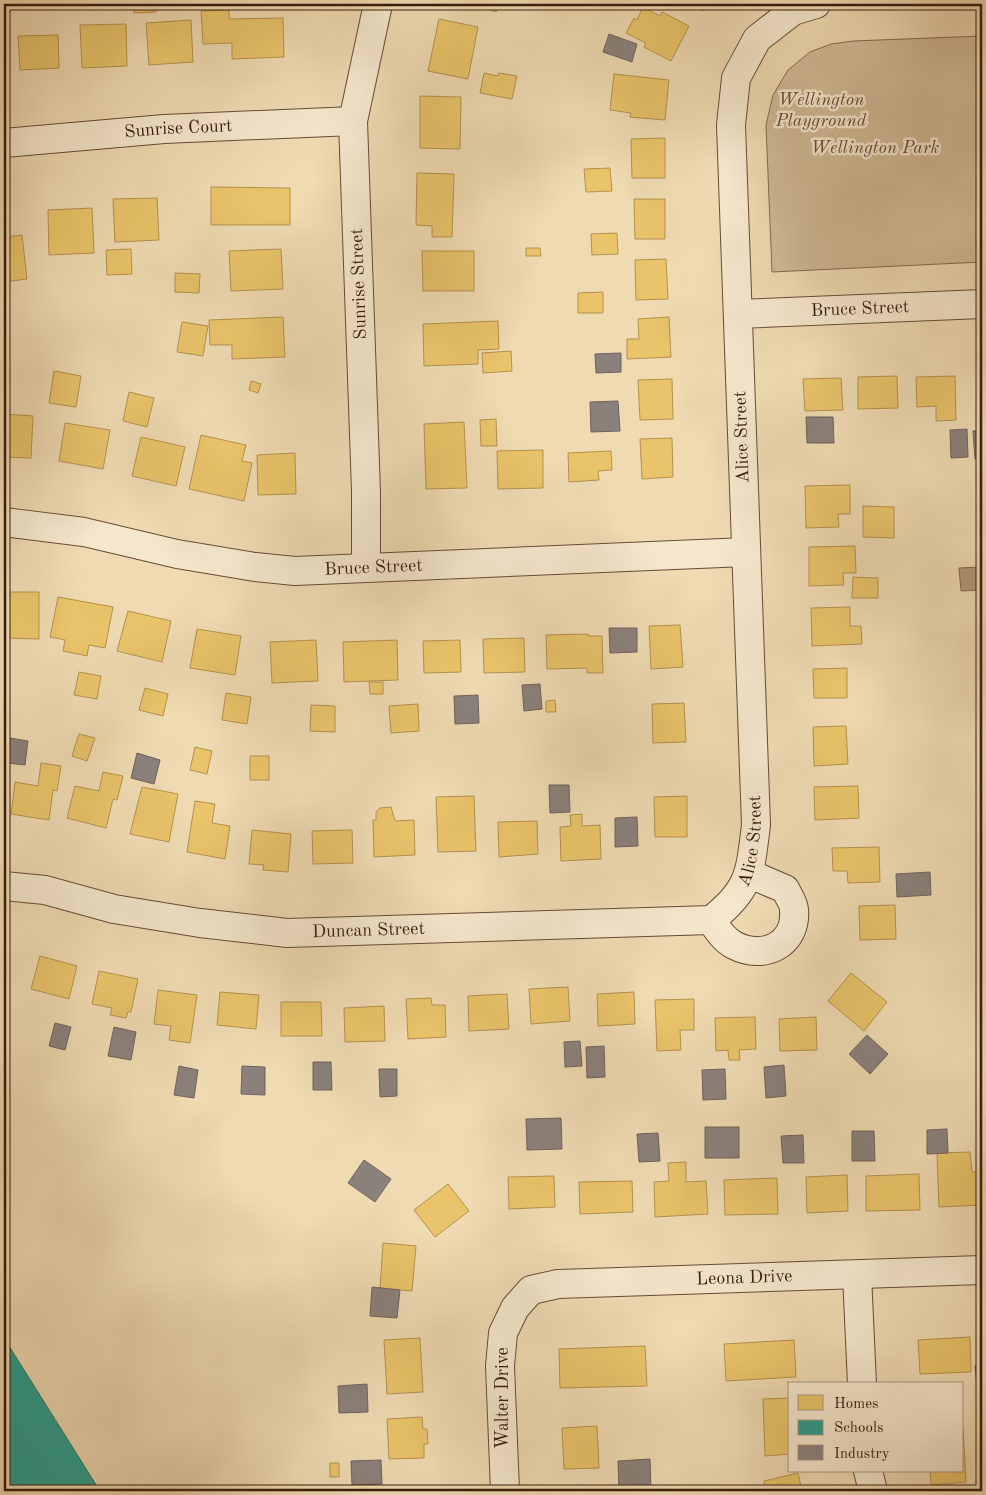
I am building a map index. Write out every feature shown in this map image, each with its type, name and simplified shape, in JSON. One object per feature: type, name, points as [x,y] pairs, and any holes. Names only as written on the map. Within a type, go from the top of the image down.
[{"type":"street","name":"Sunrise Street","points":[[366,567],[366,492],[353,121],[378,4]]},
{"type":"street","name":"Alice Street","points":[[721,912],[750,874],[756,825],[731,125],[736,78],[757,39],[793,11],[816,4]]},
{"type":"street","name":"Sunrise Court","points":[[4,143],[164,130],[353,121]]},
{"type":"street","name":"Bruce Street","points":[[738,314],[982,304]]},
{"type":"street","name":"Bruce Street","points":[[4,522],[84,532],[177,554],[255,567],[295,571],[746,552]]},
{"type":"street","points":[[721,912],[720,933],[734,945],[754,951],[768,951],[784,943],[794,927],[794,907],[785,888],[750,874]]},
{"type":"street","name":"Duncan Street","points":[[4,886],[46,890],[114,909],[200,923],[287,933],[721,912]]},
{"type":"street","name":"Leona Drive","points":[[515,1308],[531,1290],[558,1284],[982,1270]]},
{"type":"street","points":[[857,1275],[862,1382]]},
{"type":"street","name":"Walter Drive","points":[[505,1491],[500,1366],[503,1333],[515,1308]]},
{"type":"street","points":[[868,1472],[874,1491]]},
{"type":"green space","name":"Wellington Park","points":[[982,36],[982,262],[772,272],[766,125],[773,95],[788,70],[810,52],[831,44],[853,41]]},
{"type":"shaded area","points":[[982,567],[982,590],[961,591],[959,568]]},
{"type":"building: Homes","points":[[133,4],[156,4],[156,12],[134,13]]},
{"type":"building: Homes","points":[[473,4],[499,4],[496,12]]},
{"type":"building: Homes","points":[[696,4],[710,4],[703,11]]},
{"type":"building: Homes","points":[[643,7],[660,16],[662,12],[689,26],[671,61],[644,47],[646,43],[626,33],[634,18],[637,20]]},
{"type":"building: Homes","points":[[229,10],[229,19],[283,18],[284,57],[232,59],[232,43],[203,44],[201,11]]},
{"type":"building: Homes","points":[[439,19],[478,27],[468,79],[428,71]]},
{"type":"building: Homes","points":[[191,20],[193,62],[149,65],[146,23]]},
{"type":"building: Homes","points":[[126,24],[127,66],[82,68],[80,25]]},
{"type":"building: Homes","points":[[58,35],[59,68],[20,70],[18,36]]},
{"type":"building: Homes","points":[[484,73],[498,76],[499,73],[517,76],[512,99],[480,93]]},
{"type":"building: Homes","points":[[614,74],[669,80],[665,120],[630,117],[631,113],[610,110]]},
{"type":"building: Homes","points":[[420,96],[461,97],[460,149],[420,148]]},
{"type":"building: Homes","points":[[665,138],[665,178],[632,178],[631,139]]},
{"type":"building: Homes","points":[[610,168],[612,191],[586,192],[584,169]]},
{"type":"building: Homes","points":[[417,173],[454,174],[452,237],[432,237],[432,226],[416,225]]},
{"type":"building: Homes","points":[[211,187],[290,188],[290,225],[211,225]]},
{"type":"building: Homes","points":[[157,198],[159,240],[115,242],[113,199]]},
{"type":"building: Homes","points":[[634,199],[665,199],[665,239],[635,239]]},
{"type":"building: Homes","points":[[92,208],[94,253],[49,255],[48,210]]},
{"type":"building: Homes","points":[[617,233],[618,254],[592,255],[591,234]]},
{"type":"building: Homes","points":[[22,235],[27,279],[4,282],[4,237]]},
{"type":"building: Homes","points":[[526,248],[540,248],[541,256],[526,256]]},
{"type":"building: Homes","points":[[131,249],[132,274],[107,275],[106,250]]},
{"type":"building: Homes","points":[[281,249],[283,289],[231,291],[229,251]]},
{"type":"building: Homes","points":[[422,251],[474,251],[474,291],[423,291]]},
{"type":"building: Homes","points":[[666,259],[668,299],[636,300],[635,260]]},
{"type":"building: Homes","points":[[175,273],[200,274],[199,293],[175,292]]},
{"type":"building: Homes","points":[[603,292],[603,313],[578,313],[578,293]]},
{"type":"building: Homes","points":[[283,317],[285,357],[232,359],[232,345],[210,345],[209,320]]},
{"type":"building: Homes","points":[[669,317],[671,357],[627,359],[627,339],[639,339],[638,319]]},
{"type":"building: Homes","points":[[498,321],[499,349],[478,350],[478,364],[424,366],[423,324]]},
{"type":"building: Homes","points":[[182,322],[208,326],[203,356],[177,352]]},
{"type":"building: Homes","points":[[511,351],[512,371],[483,373],[482,353]]},
{"type":"building: Homes","points":[[54,371],[81,376],[76,407],[49,403]]},
{"type":"building: Homes","points":[[897,376],[898,408],[858,409],[858,377]]},
{"type":"building: Homes","points":[[955,376],[956,420],[936,421],[936,406],[917,407],[916,377]]},
{"type":"building: Homes","points":[[841,378],[843,410],[805,411],[803,379]]},
{"type":"building: Homes","points":[[672,379],[673,419],[640,420],[638,380]]},
{"type":"building: Homes","points":[[251,381],[261,384],[258,393],[249,390]]},
{"type":"building: Homes","points":[[129,392],[154,398],[147,427],[123,421]]},
{"type":"building: Homes","points":[[4,414],[33,416],[31,458],[4,457]]},
{"type":"building: Homes","points":[[496,419],[497,446],[481,446],[480,420]]},
{"type":"building: Homes","points":[[464,422],[467,488],[426,489],[424,424]]},
{"type":"building: Homes","points":[[65,423],[110,430],[103,469],[59,461]]},
{"type":"building: Homes","points":[[201,435],[246,445],[242,461],[252,463],[244,501],[189,489]]},
{"type":"building: Homes","points":[[141,437],[185,447],[176,486],[132,476]]},
{"type":"building: Homes","points":[[672,438],[673,477],[642,479],[640,439]]},
{"type":"building: Homes","points":[[543,450],[543,488],[498,489],[497,451]]},
{"type":"building: Homes","points":[[611,451],[612,470],[598,471],[599,480],[569,482],[568,453]]},
{"type":"building: Homes","points":[[295,453],[296,494],[258,495],[257,455]]},
{"type":"building: Homes","points":[[850,485],[850,514],[838,514],[839,527],[806,528],[805,486]]},
{"type":"building: Homes","points":[[863,506],[894,507],[894,538],[863,537]]},
{"type":"building: Homes","points":[[855,546],[856,573],[843,573],[844,585],[809,586],[809,547]]},
{"type":"building: Homes","points":[[853,577],[878,578],[878,598],[852,598]]},
{"type":"building: Homes","points":[[4,592],[39,592],[39,639],[4,638]]},
{"type":"building: Homes","points":[[58,597],[113,607],[105,648],[89,645],[87,656],[63,651],[65,640],[50,637]]},
{"type":"building: Homes","points":[[850,607],[850,626],[861,626],[862,644],[812,646],[811,608]]},
{"type":"building: Homes","points":[[128,611],[171,621],[162,662],[117,651]]},
{"type":"building: Homes","points":[[680,625],[683,667],[651,669],[649,626]]},
{"type":"building: Homes","points":[[197,629],[241,636],[235,675],[190,668]]},
{"type":"building: Homes","points":[[588,634],[588,636],[602,636],[603,673],[587,673],[587,668],[547,669],[546,635]]},
{"type":"building: Homes","points":[[524,638],[525,672],[484,673],[483,639]]},
{"type":"building: Homes","points":[[316,640],[318,681],[272,683],[270,642]]},
{"type":"building: Homes","points":[[397,640],[398,680],[344,682],[343,642]]},
{"type":"building: Homes","points":[[460,640],[461,672],[424,673],[423,641]]},
{"type":"building: Homes","points":[[847,668],[847,698],[814,698],[813,669]]},
{"type":"building: Homes","points":[[79,672],[101,676],[97,699],[74,695]]},
{"type":"building: Homes","points":[[369,682],[383,682],[383,694],[370,694]]},
{"type":"building: Homes","points":[[145,688],[168,694],[163,716],[139,710]]},
{"type":"building: Homes","points":[[226,693],[251,697],[247,724],[222,720]]},
{"type":"building: Homes","points":[[555,700],[556,712],[546,712],[546,701]]},
{"type":"building: Homes","points":[[684,703],[686,742],[653,743],[652,704]]},
{"type":"building: Homes","points":[[418,704],[419,731],[391,733],[389,706]]},
{"type":"building: Homes","points":[[311,705],[335,706],[335,732],[310,731]]},
{"type":"building: Homes","points":[[846,726],[848,764],[814,766],[813,727]]},
{"type":"building: Homes","points":[[79,734],[95,738],[87,761],[72,756]]},
{"type":"building: Homes","points":[[195,747],[212,751],[207,774],[190,770]]},
{"type":"building: Homes","points":[[250,756],[269,756],[269,780],[250,780]]},
{"type":"building: Homes","points":[[41,763],[61,766],[57,791],[53,790],[49,820],[11,814],[15,782],[38,786]]},
{"type":"building: Homes","points":[[103,772],[123,776],[117,800],[113,799],[106,828],[67,818],[75,786],[99,791]]},
{"type":"building: Homes","points":[[858,786],[859,818],[815,820],[814,787]]},
{"type":"building: Homes","points":[[142,787],[178,794],[169,842],[130,834]]},
{"type":"building: Homes","points":[[474,796],[476,851],[438,852],[436,797]]},
{"type":"building: Homes","points":[[687,796],[687,837],[655,837],[654,797]]},
{"type":"building: Homes","points":[[195,801],[215,804],[212,823],[230,826],[225,859],[187,852]]},
{"type":"building: Homes","points":[[391,807],[395,821],[414,820],[415,855],[374,857],[373,820],[376,820],[376,812],[380,808]]},
{"type":"building: Homes","points":[[582,814],[582,826],[600,825],[601,859],[561,861],[560,827],[571,826],[570,815]]},
{"type":"building: Homes","points":[[537,821],[538,854],[499,857],[498,822]]},
{"type":"building: Homes","points":[[252,830],[291,834],[288,872],[263,870],[264,865],[249,864]]},
{"type":"building: Homes","points":[[352,830],[353,863],[313,864],[312,831]]},
{"type":"building: Homes","points":[[879,847],[880,882],[848,883],[847,871],[833,871],[832,848]]},
{"type":"building: Homes","points":[[895,905],[896,939],[860,940],[859,906]]},
{"type":"building: Homes","points":[[40,956],[77,966],[69,999],[31,989]]},
{"type":"building: Homes","points":[[99,971],[138,979],[131,1012],[128,1012],[126,1018],[110,1015],[112,1008],[92,1004]]},
{"type":"building: Homes","points":[[851,973],[887,1002],[864,1031],[828,1001]]},
{"type":"building: Homes","points":[[568,987],[570,1021],[531,1024],[529,989]]},
{"type":"building: Homes","points":[[158,990],[197,995],[190,1043],[169,1040],[171,1026],[154,1024]]},
{"type":"building: Homes","points":[[220,992],[259,995],[256,1029],[217,1025]]},
{"type":"building: Homes","points":[[634,992],[635,1024],[598,1026],[597,994]]},
{"type":"building: Homes","points":[[507,994],[509,1029],[469,1031],[468,996]]},
{"type":"building: Homes","points":[[431,998],[432,1005],[445,1005],[446,1037],[408,1039],[406,999]]},
{"type":"building: Homes","points":[[694,999],[694,1030],[680,1030],[681,1050],[657,1051],[655,1000]]},
{"type":"building: Homes","points":[[281,1002],[321,1002],[322,1036],[281,1036]]},
{"type":"building: Homes","points":[[384,1006],[385,1041],[345,1042],[344,1008]]},
{"type":"building: Homes","points":[[755,1017],[756,1049],[739,1050],[740,1060],[729,1060],[728,1050],[716,1051],[715,1018]]},
{"type":"building: Homes","points":[[816,1017],[817,1050],[780,1051],[779,1019]]},
{"type":"building: Homes","points":[[970,1152],[972,1172],[982,1172],[982,1205],[939,1207],[937,1153]]},
{"type":"building: Homes","points":[[686,1162],[686,1182],[706,1181],[708,1214],[655,1217],[654,1182],[669,1181],[668,1163]]},
{"type":"building: Homes","points":[[919,1174],[920,1210],[866,1211],[866,1176]]},
{"type":"building: Homes","points":[[847,1175],[848,1211],[807,1213],[806,1177]]},
{"type":"building: Homes","points":[[554,1176],[555,1207],[509,1209],[508,1177]]},
{"type":"building: Homes","points":[[777,1178],[778,1214],[725,1215],[724,1180]]},
{"type":"building: Homes","points":[[632,1181],[633,1212],[580,1214],[579,1182]]},
{"type":"building: Homes","points":[[448,1184],[469,1211],[435,1237],[414,1210]]},
{"type":"building: Homes","points":[[383,1243],[416,1246],[412,1291],[380,1288]]},
{"type":"building: Homes","points":[[970,1337],[971,1372],[920,1374],[918,1340]]},
{"type":"building: Homes","points":[[420,1338],[423,1392],[387,1394],[384,1340]]},
{"type":"building: Homes","points":[[794,1340],[796,1377],[726,1381],[724,1344]]},
{"type":"building: Homes","points":[[645,1346],[647,1386],[560,1388],[559,1349]]},
{"type":"building: Homes","points":[[788,1398],[788,1454],[765,1456],[763,1399]]},
{"type":"building: Homes","points":[[422,1417],[423,1429],[427,1429],[428,1444],[424,1444],[424,1458],[389,1459],[387,1419]]},
{"type":"building: Homes","points":[[597,1426],[599,1468],[564,1469],[562,1428]]},
{"type":"building: Homes","points":[[964,1446],[966,1482],[931,1485],[930,1472],[964,1472]]},
{"type":"building: Homes","points":[[330,1463],[339,1463],[339,1477],[330,1477]]},
{"type":"building: Homes","points":[[798,1473],[802,1491],[766,1491],[764,1481]]},
{"type":"building: Homes","points":[[430,1487],[430,1491],[381,1491],[380,1489]]},
{"type":"building: Schools","points":[[4,1338],[100,1491],[4,1491]]},
{"type":"building: Industry","points":[[609,34],[637,44],[632,62],[603,52]]},
{"type":"building: Industry","points":[[621,353],[621,372],[596,373],[595,354]]},
{"type":"building: Industry","points":[[618,401],[620,431],[591,432],[590,402]]},
{"type":"building: Industry","points":[[806,417],[833,417],[834,443],[807,443]]},
{"type":"building: Industry","points":[[967,429],[968,457],[951,458],[950,430]]},
{"type":"building: Industry","points":[[982,430],[982,459],[975,459],[973,431]]},
{"type":"building: Industry","points":[[609,628],[637,628],[637,652],[610,653]]},
{"type":"building: Industry","points":[[540,684],[542,709],[524,711],[522,685]]},
{"type":"building: Industry","points":[[478,695],[479,723],[455,724],[454,696]]},
{"type":"building: Industry","points":[[10,738],[28,741],[25,765],[7,763]]},
{"type":"building: Industry","points":[[137,753],[160,760],[154,784],[131,778]]},
{"type":"building: Industry","points":[[549,785],[569,785],[570,812],[550,813]]},
{"type":"building: Industry","points":[[637,817],[638,846],[615,847],[615,818]]},
{"type":"building: Industry","points":[[930,872],[931,895],[897,897],[896,874]]},
{"type":"building: Industry","points":[[55,1023],[71,1027],[65,1050],[49,1046]]},
{"type":"building: Industry","points":[[114,1027],[136,1032],[131,1060],[108,1056]]},
{"type":"building: Industry","points":[[867,1035],[888,1054],[870,1074],[849,1054]]},
{"type":"building: Industry","points":[[580,1041],[582,1066],[565,1067],[564,1042]]},
{"type":"building: Industry","points":[[604,1046],[605,1077],[587,1078],[586,1047]]},
{"type":"building: Industry","points":[[313,1062],[331,1062],[332,1090],[313,1090]]},
{"type":"building: Industry","points":[[784,1065],[786,1096],[766,1098],[764,1067]]},
{"type":"building: Industry","points":[[179,1066],[198,1070],[194,1098],[174,1095]]},
{"type":"building: Industry","points":[[242,1066],[265,1067],[265,1095],[241,1094]]},
{"type":"building: Industry","points":[[379,1069],[397,1069],[397,1096],[380,1097]]},
{"type":"building: Industry","points":[[725,1069],[726,1099],[703,1100],[702,1070]]},
{"type":"building: Industry","points":[[561,1118],[562,1149],[527,1150],[526,1119]]},
{"type":"building: Industry","points":[[705,1127],[739,1127],[739,1158],[705,1158]]},
{"type":"building: Industry","points":[[947,1129],[948,1153],[927,1154],[927,1130]]},
{"type":"building: Industry","points":[[852,1131],[874,1131],[875,1161],[852,1161]]},
{"type":"building: Industry","points":[[658,1133],[660,1161],[639,1162],[637,1134]]},
{"type":"building: Industry","points":[[803,1135],[804,1163],[783,1163],[781,1136]]},
{"type":"building: Industry","points":[[364,1160],[391,1179],[375,1202],[348,1183]]},
{"type":"building: Industry","points":[[372,1287],[400,1290],[397,1318],[370,1316]]},
{"type":"building: Industry","points":[[975,1366],[982,1366],[982,1395],[978,1395]]},
{"type":"building: Industry","points":[[367,1384],[368,1412],[339,1413],[338,1386]]},
{"type":"building: Industry","points":[[650,1459],[651,1491],[619,1491],[618,1461]]},
{"type":"building: Industry","points":[[381,1460],[382,1484],[352,1485],[351,1461]]},
{"type":"park label","name":"Wellington Playground","points":[[821,110]]}]
